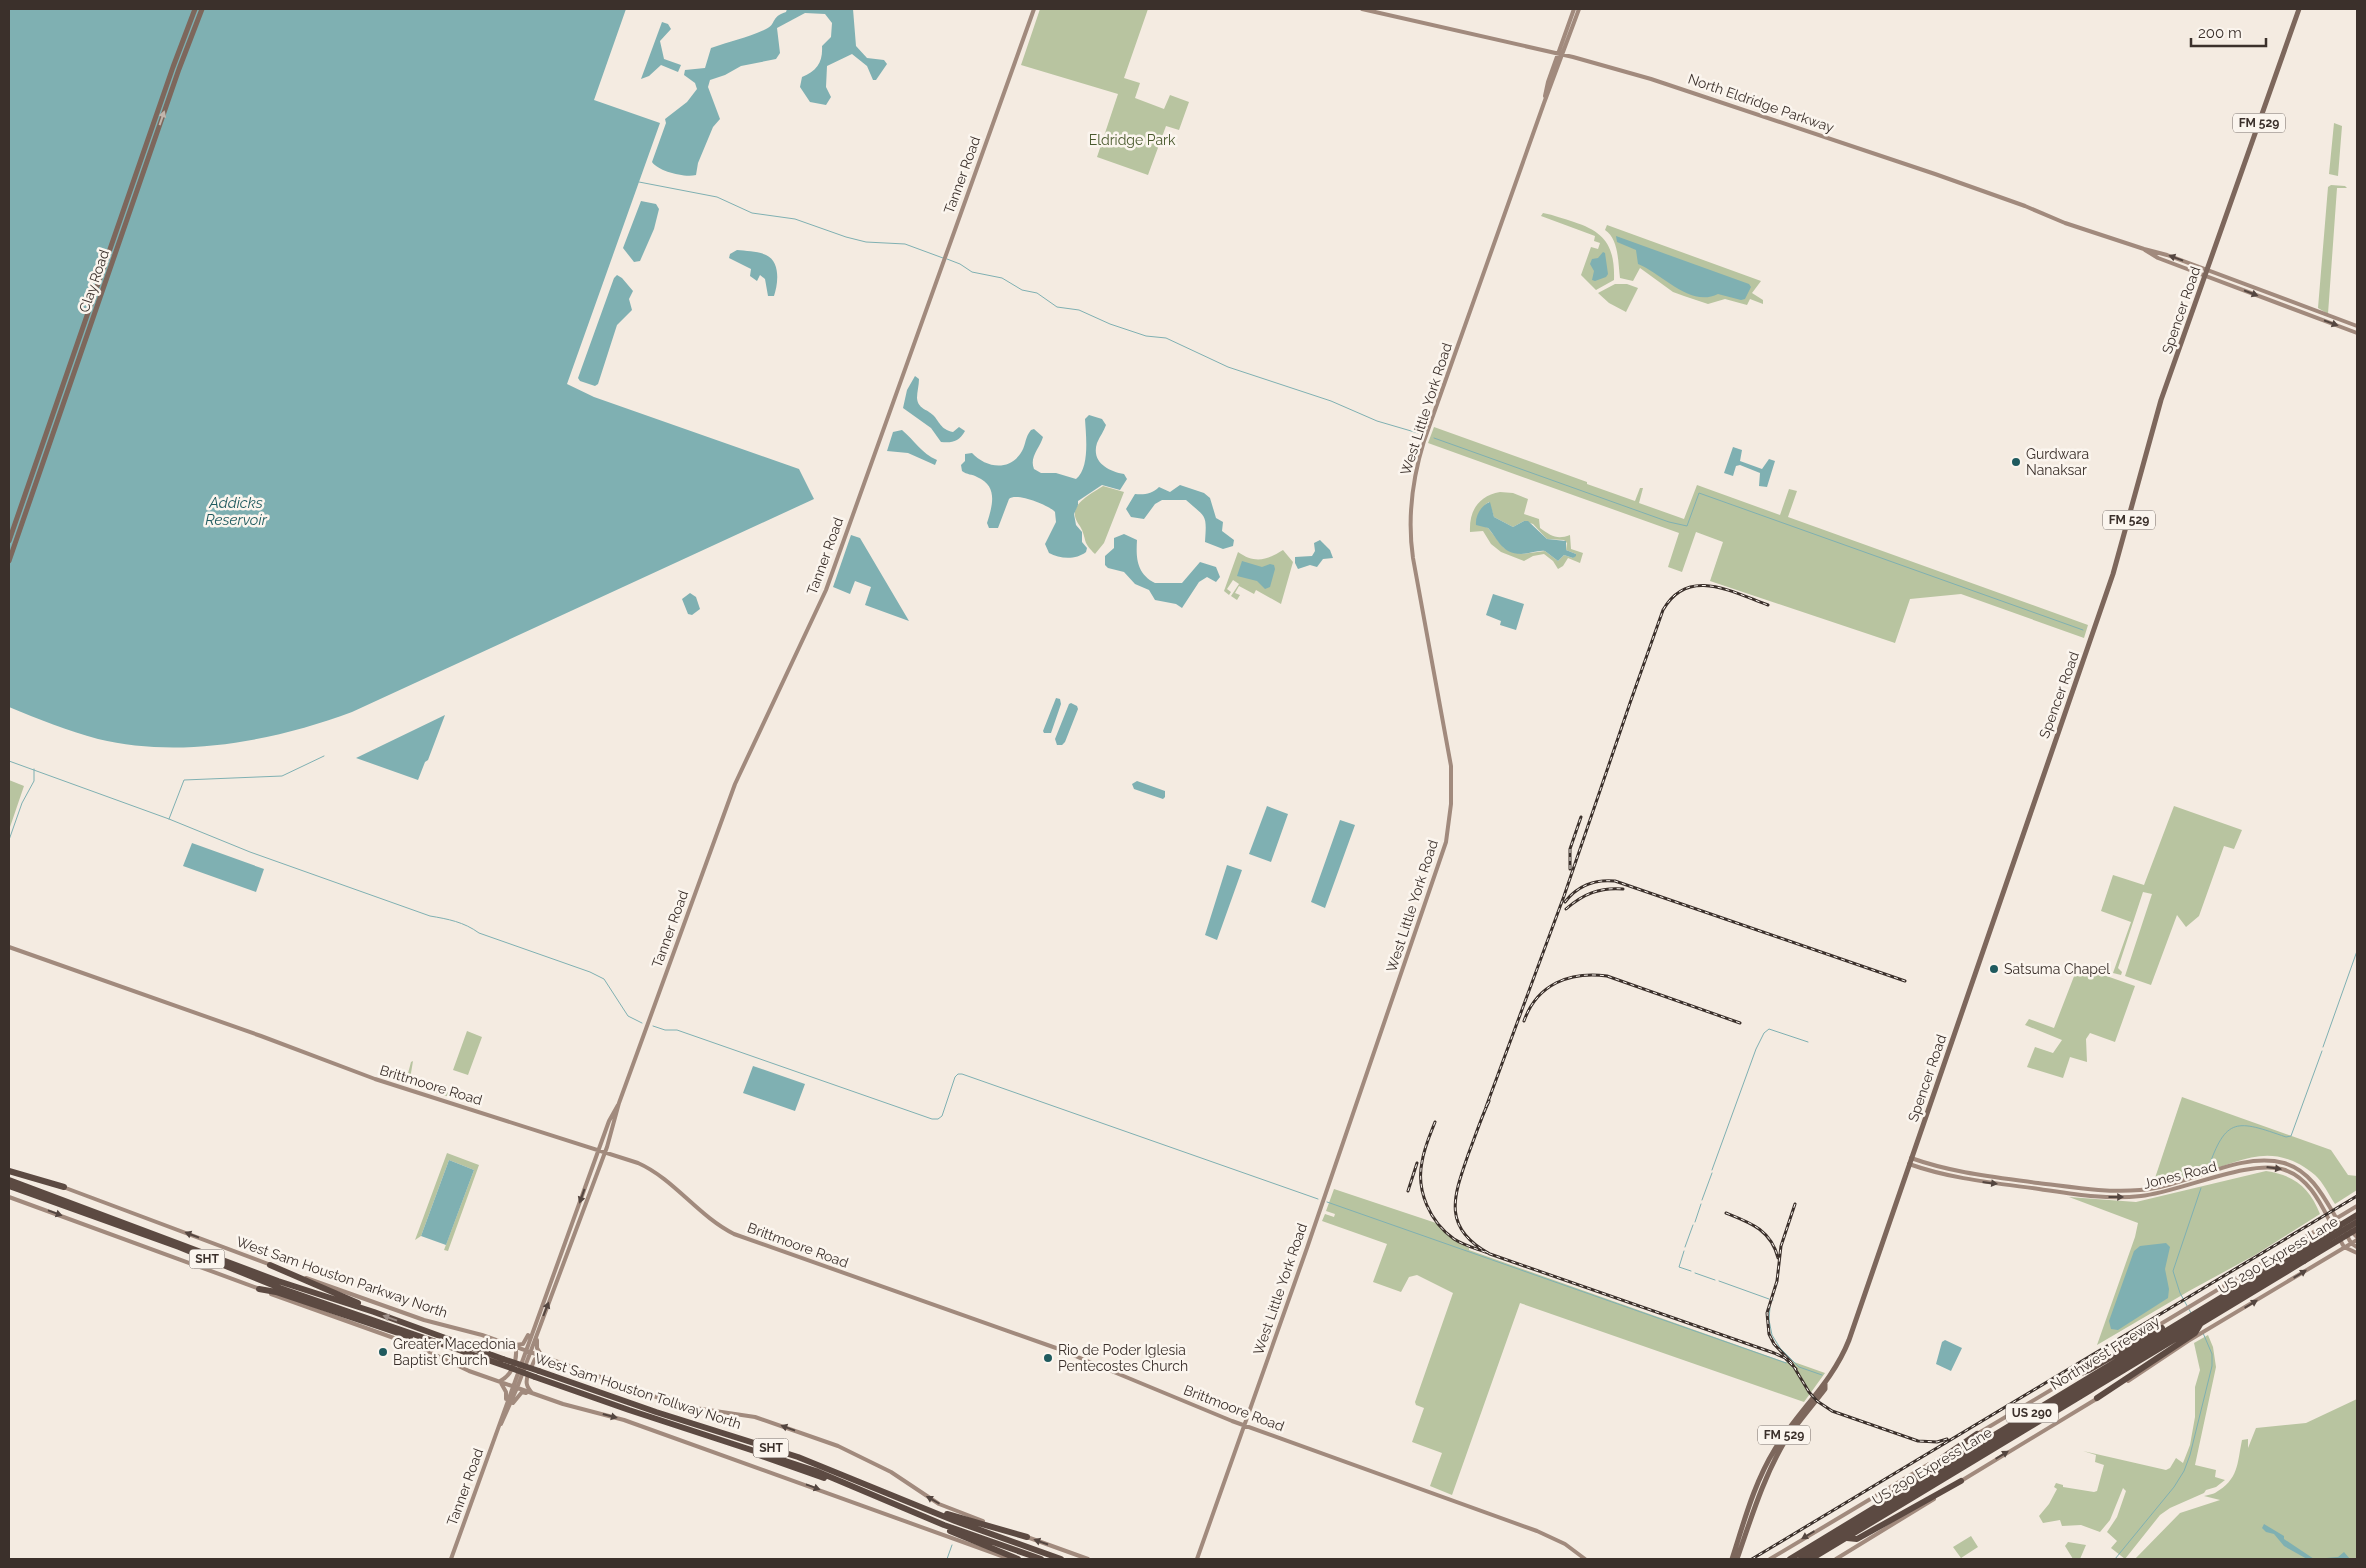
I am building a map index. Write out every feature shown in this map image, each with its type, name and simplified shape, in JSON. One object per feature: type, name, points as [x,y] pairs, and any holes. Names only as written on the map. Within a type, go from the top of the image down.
[{"type":"highway","points":[[9,1170],[64,1187]]},
{"type":"highway","name":"West Sam Houston Tollway North","points":[[9,1180],[278,1281],[374,1312],[503,1359],[638,1413],[816,1471],[944,1525],[1041,1559]]},
{"type":"highway","name":"West Sam Houston Tollway North","points":[[9,1186],[178,1247],[280,1288],[506,1367],[537,1374],[798,1456],[955,1522],[1061,1559]]},
{"type":"highway","name":"Northwest Freeway","points":[[1790,1559],[2188,1322],[2202,1317],[2301,1256],[2357,1215]]},
{"type":"highway","name":"US 290 Express Lane","points":[[2301,1256],[2357,1222]]},
{"type":"highway","name":"Northwest Freeway","points":[[1811,1559],[2188,1322],[2202,1317],[2301,1256],[2357,1229]]},
{"type":"highway","points":[[270,1265],[372,1309],[374,1312]]},
{"type":"highway","points":[[259,1289],[276,1292],[433,1345],[439,1343]]},
{"type":"highway","points":[[2097,1398],[2195,1333],[2202,1317]]},
{"type":"highway","points":[[2076,1375],[2090,1370],[2168,1325],[2188,1322]]},
{"type":"highway","name":"US 290 Express Lane","points":[[1801,1559],[2188,1322]]},
{"type":"highway","name":"SHT","points":[[638,1413],[863,1491]]},
{"type":"highway","points":[[1881,1504],[1897,1489],[1977,1434]]},
{"type":"highway","points":[[1846,1538],[1857,1539],[1961,1481]]},
{"type":"highway","points":[[885,1491],[953,1516],[1027,1537]]},
{"type":"highway","points":[[944,1525],[949,1530],[1018,1559]]},
{"type":"main road","name":"Clay Road","points":[[128,209],[172,67],[194,9]]},
{"type":"main road","name":"Clay Road","points":[[9,561],[20,519],[82,338],[202,9]]},
{"type":"main road","name":"Tanner Road","points":[[451,1559],[515,1387],[531,1352],[615,1124],[619,1103],[735,784],[826,590],[1034,9]]},
{"type":"main road","name":"North Eldridge Parkway","points":[[1362,9],[1563,55],[1651,79],[1732,107],[1781,121],[1970,186],[2065,223],[2167,255],[2268,299],[2357,333]]},
{"type":"main road","name":"West Little York Road","points":[[1544,103],[1557,54],[1574,9]]},
{"type":"main road","name":"West Little York Road","points":[[1197,1559],[1446,842],[1451,804],[1451,766],[1412,550],[1410,520],[1412,490],[1424,442],[1544,103],[1580,9]]},
{"type":"main road","name":"Spencer Road","points":[[1732,1559],[1758,1483],[1775,1449],[1836,1368],[1849,1340],[2116,566],[2162,400],[2299,9]]},
{"type":"main road","points":[[172,67],[179,69]]},
{"type":"main road","name":"North Eldridge Parkway","points":[[2206,272],[2270,293],[2357,326]]},
{"type":"main road","points":[[2268,299],[2270,293]]},
{"type":"main road","name":"Clay Road","points":[[9,541],[20,519]]},
{"type":"main road","name":"Brittmoore Road","points":[[9,947],[375,1079],[599,1150],[649,1169],[717,1225],[734,1234],[1056,1348],[1244,1425],[1545,1534],[1565,1544],[1585,1559]]},
{"type":"main road","name":"Tanner Road","points":[[515,1387],[525,1350],[611,1116],[619,1103]]},
{"type":"main road","name":"Jones Road","points":[[1910,1161],[1963,1173],[2094,1190],[2141,1190],[2177,1183],[2246,1162],[2274,1161],[2296,1168],[2318,1187],[2351,1243],[2357,1248]]},
{"type":"main road","name":"Jones Road","points":[[1910,1161],[1962,1179],[2115,1198],[2160,1194],[2248,1168],[2272,1167],[2284,1170],[2303,1181],[2313,1191],[2344,1248]]},
{"type":"main road","points":[[1962,1179],[1963,1173]]},
{"type":"main road","name":"West Sam Houston Parkway North","points":[[64,1187],[270,1265],[424,1320],[482,1335],[677,1404],[755,1417],[838,1446],[891,1472],[939,1504],[1088,1559]]},
{"type":"main road","points":[[9,1197],[419,1347],[470,1371],[499,1382],[533,1394],[624,1420],[1010,1559]]},
{"type":"main road","points":[[1770,1559],[2357,1206]]},
{"type":"main road","points":[[1836,1559],[2132,1378],[2209,1328],[2344,1248],[2357,1238],[2353,1235],[2344,1219],[2347,1212]]},
{"type":"main road","points":[[2312,1232],[2328,1230],[2336,1245],[2331,1255]]},
{"type":"main road","points":[[2344,1248],[2357,1253]]},
{"type":"main road","points":[[510,1345],[518,1346],[524,1342],[538,1315]]},
{"type":"main road","points":[[533,1394],[526,1381],[533,1362],[542,1356],[537,1348],[540,1327]]},
{"type":"main road","points":[[499,1382],[509,1376],[516,1356],[516,1350],[510,1345]]},
{"type":"main road","points":[[499,1382],[506,1392],[507,1408]]},
{"type":"main road","name":"Spencer Road","points":[[1737,1559],[1765,1480],[1785,1442],[1825,1389],[1825,1384]]},
{"type":"main road","points":[[507,1408],[522,1393],[533,1394]]},
{"type":"main road","points":[[1765,1480],[1775,1449],[1785,1442]]},
{"type":"green space","name":"Eldridge Park","points":[[1040,9],[1148,9],[1124,78],[1140,83],[1135,98],[1164,109],[1170,95],[1189,102],[1179,130],[1166,126],[1148,175],[1097,157],[1118,94],[1021,65]]},
{"type":"green space","points":[[2334,123],[2342,126],[2338,176],[2329,174]]},
{"type":"green space","points":[[2331,185],[2345,186],[2347,188],[2337,188],[2328,314],[2318,308],[2328,187]]},
{"type":"green space","points":[[1543,213],[1585,226],[1601,236],[1610,249],[1613,258],[1614,280],[1596,290],[1581,275],[1591,247],[1598,249],[1600,243],[1594,241],[1595,236],[1541,216]]},
{"type":"green space","points":[[1607,225],[1761,281],[1752,293],[1763,300],[1763,304],[1750,299],[1747,305],[1725,299],[1708,304],[1673,292],[1640,268],[1633,281],[1620,278],[1617,252],[1613,239],[1605,230]]},
{"type":"green space","points":[[1615,284],[1627,284],[1638,288],[1626,312],[1609,303],[1598,293]]},
{"type":"green space","points":[[1434,427],[1635,501],[1640,488],[1643,488],[1639,503],[1684,519],[1697,485],[1780,515],[1789,489],[1797,491],[1788,517],[2088,625],[2084,638],[1961,594],[1910,599],[1895,643],[1710,581],[1723,542],[1696,532],[1682,572],[1668,567],[1679,533],[1428,443]]},
{"type":"green space","points":[[1103,486],[1124,492],[1104,543],[1095,554],[1086,542],[1075,511],[1084,498]]},
{"type":"green space","points":[[1500,492],[1513,493],[1528,499],[1524,514],[1539,519],[1540,528],[1551,535],[1561,537],[1570,535],[1571,549],[1583,553],[1580,563],[1568,558],[1563,566],[1558,569],[1553,561],[1544,554],[1533,556],[1524,561],[1501,552],[1491,544],[1483,531],[1470,532],[1473,511],[1481,501],[1492,494]],"holes":[[[1489,502],[1494,517],[1513,527],[1524,521],[1533,524],[1547,539],[1564,540],[1567,543],[1566,550],[1576,554],[1573,558],[1564,555],[1558,561],[1545,551],[1521,554],[1504,548],[1488,528],[1476,522]]]},
{"type":"green space","points":[[1283,550],[1293,562],[1281,604],[1256,590],[1254,594],[1239,586],[1235,593],[1240,595],[1237,600],[1231,596],[1239,584],[1233,580],[1227,589],[1231,592],[1229,595],[1224,591],[1238,552],[1250,558],[1261,559]]},
{"type":"green space","points":[[9,780],[24,786],[9,830]]},
{"type":"green space","points":[[2174,806],[2242,830],[2234,849],[2224,846],[2199,916],[2186,927],[2177,915],[2151,985],[2125,976],[2152,894],[2143,892],[2118,968],[2122,972],[2121,975],[2113,973],[2131,922],[2101,911],[2113,875],[2144,885]]},
{"type":"green space","points":[[2078,966],[2135,986],[2115,1042],[2090,1033],[2086,1039],[2087,1062],[2070,1057],[2063,1078],[2027,1067],[2035,1047],[2053,1053],[2062,1040],[2025,1025],[2029,1019],[2054,1028]]},
{"type":"green space","points":[[467,1031],[482,1037],[468,1075],[453,1070]]},
{"type":"green space","points":[[413,1061],[410,1079],[455,1094],[453,1098],[408,1084],[406,1081],[411,1062]]},
{"type":"green space","points":[[2182,1097],[2331,1150],[2348,1175],[2357,1176],[2357,1190],[2335,1204],[2315,1175],[2299,1164],[2285,1158],[2271,1156],[2257,1156],[2244,1159],[2199,1174],[2153,1184]]},
{"type":"green space","points":[[447,1153],[479,1165],[448,1251],[444,1250],[474,1170],[449,1160],[421,1236],[415,1240]]},
{"type":"green space","points":[[2266,1171],[2285,1176],[2300,1184],[2311,1197],[2320,1214],[2255,1255],[2097,1345],[2135,1237],[2138,1223],[2069,1197],[2136,1202]]},
{"type":"green space","points":[[1334,1189],[1436,1223],[1451,1238],[1469,1248],[1469,1250],[1785,1362],[1794,1362],[1825,1373],[1804,1402],[1520,1303],[1452,1495],[1430,1486],[1442,1453],[1412,1442],[1424,1408],[1416,1405],[1415,1402],[1453,1293],[1417,1275],[1409,1277],[1401,1292],[1373,1282],[1387,1244],[1322,1221],[1325,1214],[1334,1217],[1335,1214],[1326,1211]]},
{"type":"green space","points":[[2208,1335],[2213,1347],[2216,1367],[2195,1465],[2216,1470],[2215,1477],[2225,1480],[2216,1487],[2170,1508],[2160,1515],[2125,1559],[2111,1548],[2117,1541],[2107,1532],[2117,1517],[2126,1491],[2123,1488],[2110,1520],[2100,1532],[2081,1525],[2062,1526],[2060,1520],[2043,1523],[2039,1516],[2049,1504],[2057,1489],[2054,1487],[2056,1483],[2063,1485],[2063,1487],[2097,1491],[2104,1465],[2095,1462],[2096,1455],[2083,1451],[2166,1470],[2170,1468],[2176,1458],[2183,1463],[2190,1445],[2195,1417],[2195,1387],[2200,1370],[2194,1343]]},
{"type":"green space","points":[[2357,1399],[2357,1559],[2135,1559],[2180,1513],[2220,1500],[2204,1496],[2215,1493],[2229,1482],[2238,1464],[2242,1440],[2248,1439],[2248,1448],[2256,1428],[2306,1423]]},
{"type":"green space","points":[[1971,1536],[1978,1547],[1961,1558],[1953,1547]]},
{"type":"green space","points":[[2068,1542],[2086,1545],[2080,1559],[2073,1559],[2065,1546]]},
{"type":"water","name":"Addicks Reservoir","points":[[9,9],[626,9],[594,100],[660,123],[567,384],[594,397],[799,469],[814,499],[352,712],[291,731],[259,739],[194,747],[130,745],[98,739],[9,707]]},
{"type":"water","points":[[787,9],[853,9],[856,46],[867,58],[884,60],[887,64],[876,80],[873,80],[867,66],[852,54],[827,66],[826,87],[831,97],[826,105],[810,102],[800,87],[802,77],[812,72],[818,65],[822,46],[831,37],[832,23],[825,14],[805,13],[777,28],[780,53],[776,59],[741,66],[725,75],[710,80],[708,87],[720,119],[713,127],[698,163],[696,175],[685,176],[672,173],[655,165],[652,162],[666,123],[665,119],[687,102],[697,89],[695,83],[684,75],[685,70],[705,68],[711,48],[766,29]]},
{"type":"water","points":[[662,22],[668,24],[671,29],[660,41],[664,59],[681,65],[678,72],[661,65],[649,76],[641,79]]},
{"type":"water","points":[[641,201],[656,204],[659,209],[654,229],[640,261],[634,262],[623,248]]},
{"type":"water","points":[[1616,236],[1749,284],[1751,287],[1745,299],[1741,300],[1718,294],[1708,297],[1697,297],[1677,288],[1638,264],[1636,250],[1617,242]]},
{"type":"water","points":[[737,250],[752,251],[771,258],[777,274],[777,286],[774,296],[768,296],[765,279],[760,275],[757,281],[750,276],[751,269],[729,258],[730,254]]},
{"type":"water","points":[[1603,252],[1605,253],[1608,274],[1606,277],[1595,281],[1592,280],[1594,271],[1590,264],[1592,259],[1598,258]]},
{"type":"water","points":[[617,275],[633,291],[629,299],[632,310],[617,325],[598,384],[595,386],[580,381],[578,378],[614,278]]},
{"type":"water","points":[[915,376],[919,379],[917,398],[919,404],[933,415],[945,429],[953,432],[959,427],[965,431],[958,440],[941,442],[931,428],[903,408],[907,390]]},
{"type":"water","points":[[1089,415],[1102,419],[1106,425],[1097,443],[1096,455],[1107,468],[1124,474],[1127,479],[1120,490],[1102,485],[1078,501],[1074,514],[1076,525],[1082,532],[1082,542],[1087,548],[1086,552],[1082,555],[1068,558],[1049,553],[1045,544],[1056,522],[1055,512],[1040,503],[1025,498],[1013,497],[1009,499],[998,528],[989,528],[987,523],[992,504],[991,491],[984,481],[962,471],[961,465],[965,461],[965,454],[972,453],[984,462],[998,466],[1005,465],[1017,458],[1029,433],[1034,429],[1043,437],[1033,460],[1034,469],[1041,473],[1056,473],[1076,479],[1085,460],[1085,419]]},
{"type":"water","points":[[902,430],[922,450],[937,460],[935,465],[908,453],[887,451],[893,432]]},
{"type":"water","points":[[1733,447],[1742,450],[1740,461],[1762,469],[1769,459],[1775,461],[1767,487],[1759,486],[1760,473],[1740,465],[1736,466],[1733,476],[1724,473]]},
{"type":"water","points":[[1180,485],[1204,493],[1210,498],[1216,518],[1223,522],[1222,531],[1234,540],[1233,546],[1223,549],[1205,542],[1206,526],[1204,517],[1186,500],[1162,500],[1155,504],[1144,519],[1131,517],[1126,509],[1135,494],[1148,494],[1159,487],[1170,492]]},
{"type":"water","points":[[1490,502],[1494,517],[1513,527],[1528,521],[1547,539],[1566,541],[1566,550],[1576,554],[1576,556],[1573,558],[1564,555],[1558,561],[1545,551],[1521,554],[1505,549],[1488,528],[1476,525],[1479,511]]},
{"type":"water","points":[[1124,534],[1137,540],[1138,564],[1144,574],[1155,583],[1182,583],[1200,562],[1216,567],[1220,577],[1216,582],[1207,577],[1199,582],[1182,608],[1176,604],[1155,600],[1149,590],[1135,584],[1124,572],[1108,568],[1105,565],[1105,556],[1114,548],[1114,538]]},
{"type":"water","points":[[851,535],[860,538],[909,621],[865,605],[871,587],[855,581],[850,594],[833,587]]},
{"type":"water","points":[[1320,540],[1330,550],[1333,558],[1323,559],[1317,567],[1310,565],[1298,569],[1295,557],[1312,556],[1315,551],[1314,543]]},
{"type":"water","points":[[1242,561],[1262,567],[1270,564],[1274,565],[1275,569],[1270,587],[1265,589],[1257,581],[1237,576]]},
{"type":"water","points":[[690,593],[696,597],[700,609],[692,615],[688,614],[682,599]]},
{"type":"water","points":[[1493,594],[1524,604],[1516,630],[1500,625],[1501,621],[1486,615]]},
{"type":"water","points":[[1056,698],[1060,699],[1061,704],[1051,733],[1044,733],[1043,731]]},
{"type":"water","points":[[1071,703],[1077,706],[1078,709],[1065,742],[1062,745],[1057,745],[1055,739]]},
{"type":"water","points":[[445,715],[428,760],[425,762],[418,780],[356,758]]},
{"type":"water","points":[[1137,781],[1165,791],[1165,797],[1163,799],[1134,789],[1132,784]]},
{"type":"water","points":[[1267,806],[1288,814],[1271,862],[1249,854]]},
{"type":"water","points":[[1340,820],[1355,825],[1325,908],[1311,902]]},
{"type":"water","points":[[192,843],[264,869],[256,892],[183,866]]},
{"type":"water","points":[[1227,865],[1242,870],[1217,940],[1205,935]]},
{"type":"water","points":[[753,1066],[805,1084],[795,1111],[743,1093]]},
{"type":"water","points":[[449,1160],[474,1170],[446,1245],[421,1236]]},
{"type":"water","points":[[2166,1243],[2170,1247],[2165,1269],[2169,1289],[2168,1298],[2118,1330],[2111,1329],[2109,1321],[2134,1251],[2140,1246]]},
{"type":"water","points":[[1945,1340],[1962,1348],[1951,1371],[1936,1364],[1942,1342]]},
{"type":"water","points":[[2264,1524],[2284,1536],[2284,1539],[2314,1559],[2307,1559],[2284,1546],[2274,1534],[2266,1532],[2262,1528]]},
{"type":"water","points":[[2344,1552],[2350,1559],[2314,1559],[2338,1557]]},
{"type":"waterway","points":[[639,182],[717,197],[752,213],[795,219],[866,242],[905,244],[943,258]]},
{"type":"waterway","points":[[947,259],[960,264],[972,272],[1002,278],[1022,290],[1037,293],[1057,307],[1079,310],[1110,324],[1146,336],[1166,338],[1228,367],[1331,401],[1377,421],[1418,433]]},
{"type":"waterway","points":[[1434,438],[1669,522],[1687,526],[1699,493],[2083,630]]},
{"type":"waterway","points":[[169,819],[184,780],[282,776],[324,756]]},
{"type":"waterway","points":[[9,761],[169,819],[250,852],[430,916],[462,924],[479,933],[590,972],[604,979],[628,1016],[642,1023]]},
{"type":"waterway","points":[[9,840],[22,803],[34,781],[34,769]]},
{"type":"waterway","points":[[2323,1047],[2357,951]]},
{"type":"waterway","points":[[653,1026],[665,1030],[677,1030],[932,1119],[938,1119],[942,1116],[955,1077],[958,1074],[962,1074],[1318,1199]]},
{"type":"waterway","points":[[1712,1170],[1756,1049],[1764,1033],[1769,1029],[1808,1042]]},
{"type":"waterway","points":[[2208,1169],[2221,1139],[2228,1131],[2235,1127],[2256,1127],[2286,1137],[2291,1136],[2322,1051]]},
{"type":"waterway","points":[[1702,1200],[1712,1173]]},
{"type":"waterway","points":[[2191,1313],[2180,1293],[2173,1271],[2201,1188]]},
{"type":"waterway","points":[[1327,1202],[1786,1363]]},
{"type":"waterway","points":[[1695,1222],[1701,1204]]},
{"type":"waterway","points":[[1685,1247],[1693,1225]]},
{"type":"waterway","points":[[1684,1251],[1679,1267],[1691,1271]]},
{"type":"waterway","points":[[1695,1273],[1715,1280]]},
{"type":"waterway","points":[[1719,1281],[1769,1299]]},
{"type":"waterway","points":[[1770,1307],[1769,1320],[1772,1335],[1780,1348],[1799,1367],[1822,1375]]},
{"type":"waterway","points":[[2115,1559],[2174,1487],[2184,1471],[2190,1455],[2212,1366],[2212,1354],[2203,1333]]},
{"type":"waterway","points":[[947,1559],[952,1545]]},
{"type":"railway","points":[[1486,1107],[1564,896],[1663,610],[1673,597],[1685,589],[1698,586],[1726,589],[1768,605]]},
{"type":"railway","points":[[1570,869],[1570,849],[1581,817]]},
{"type":"railway","points":[[1565,902],[1575,892],[1587,885],[1600,881],[1615,881],[1905,981]]},
{"type":"railway","points":[[1566,909],[1579,899],[1599,890],[1623,889]]},
{"type":"railway","points":[[1524,1021],[1530,1008],[1546,989],[1568,978],[1593,975],[1607,976],[1740,1023]]},
{"type":"railway","points":[[1489,1101],[1458,1185],[1455,1211],[1458,1223],[1464,1234],[1490,1254]]},
{"type":"railway","points":[[1435,1122],[1423,1157],[1421,1184],[1423,1195],[1432,1215],[1445,1232],[1454,1239],[1467,1246],[1774,1353],[1785,1358],[1796,1369]]},
{"type":"railway","points":[[1408,1191],[1417,1163]]},
{"type":"railway","points":[[1752,1559],[2357,1196]]},
{"type":"railway","points":[[1795,1204],[1781,1246],[1777,1281],[1767,1313],[1769,1334],[1774,1344],[1791,1362],[1809,1392],[1817,1401],[1832,1411],[1918,1441],[1937,1442],[1947,1439]]},
{"type":"railway","points":[[1726,1213],[1752,1224],[1765,1234],[1775,1248],[1778,1258]]},
{"type":"place","name":"Gurdwara Nanaksar","points":[[2016,462]]},
{"type":"place","name":"Satsuma Chapel","points":[[1994,969]]},
{"type":"place","name":"Greater Macedonia Baptist Church","points":[[383,1352]]},
{"type":"place","name":"Rio de Poder Iglesia Pentecostes Church","points":[[1048,1358]]}]
